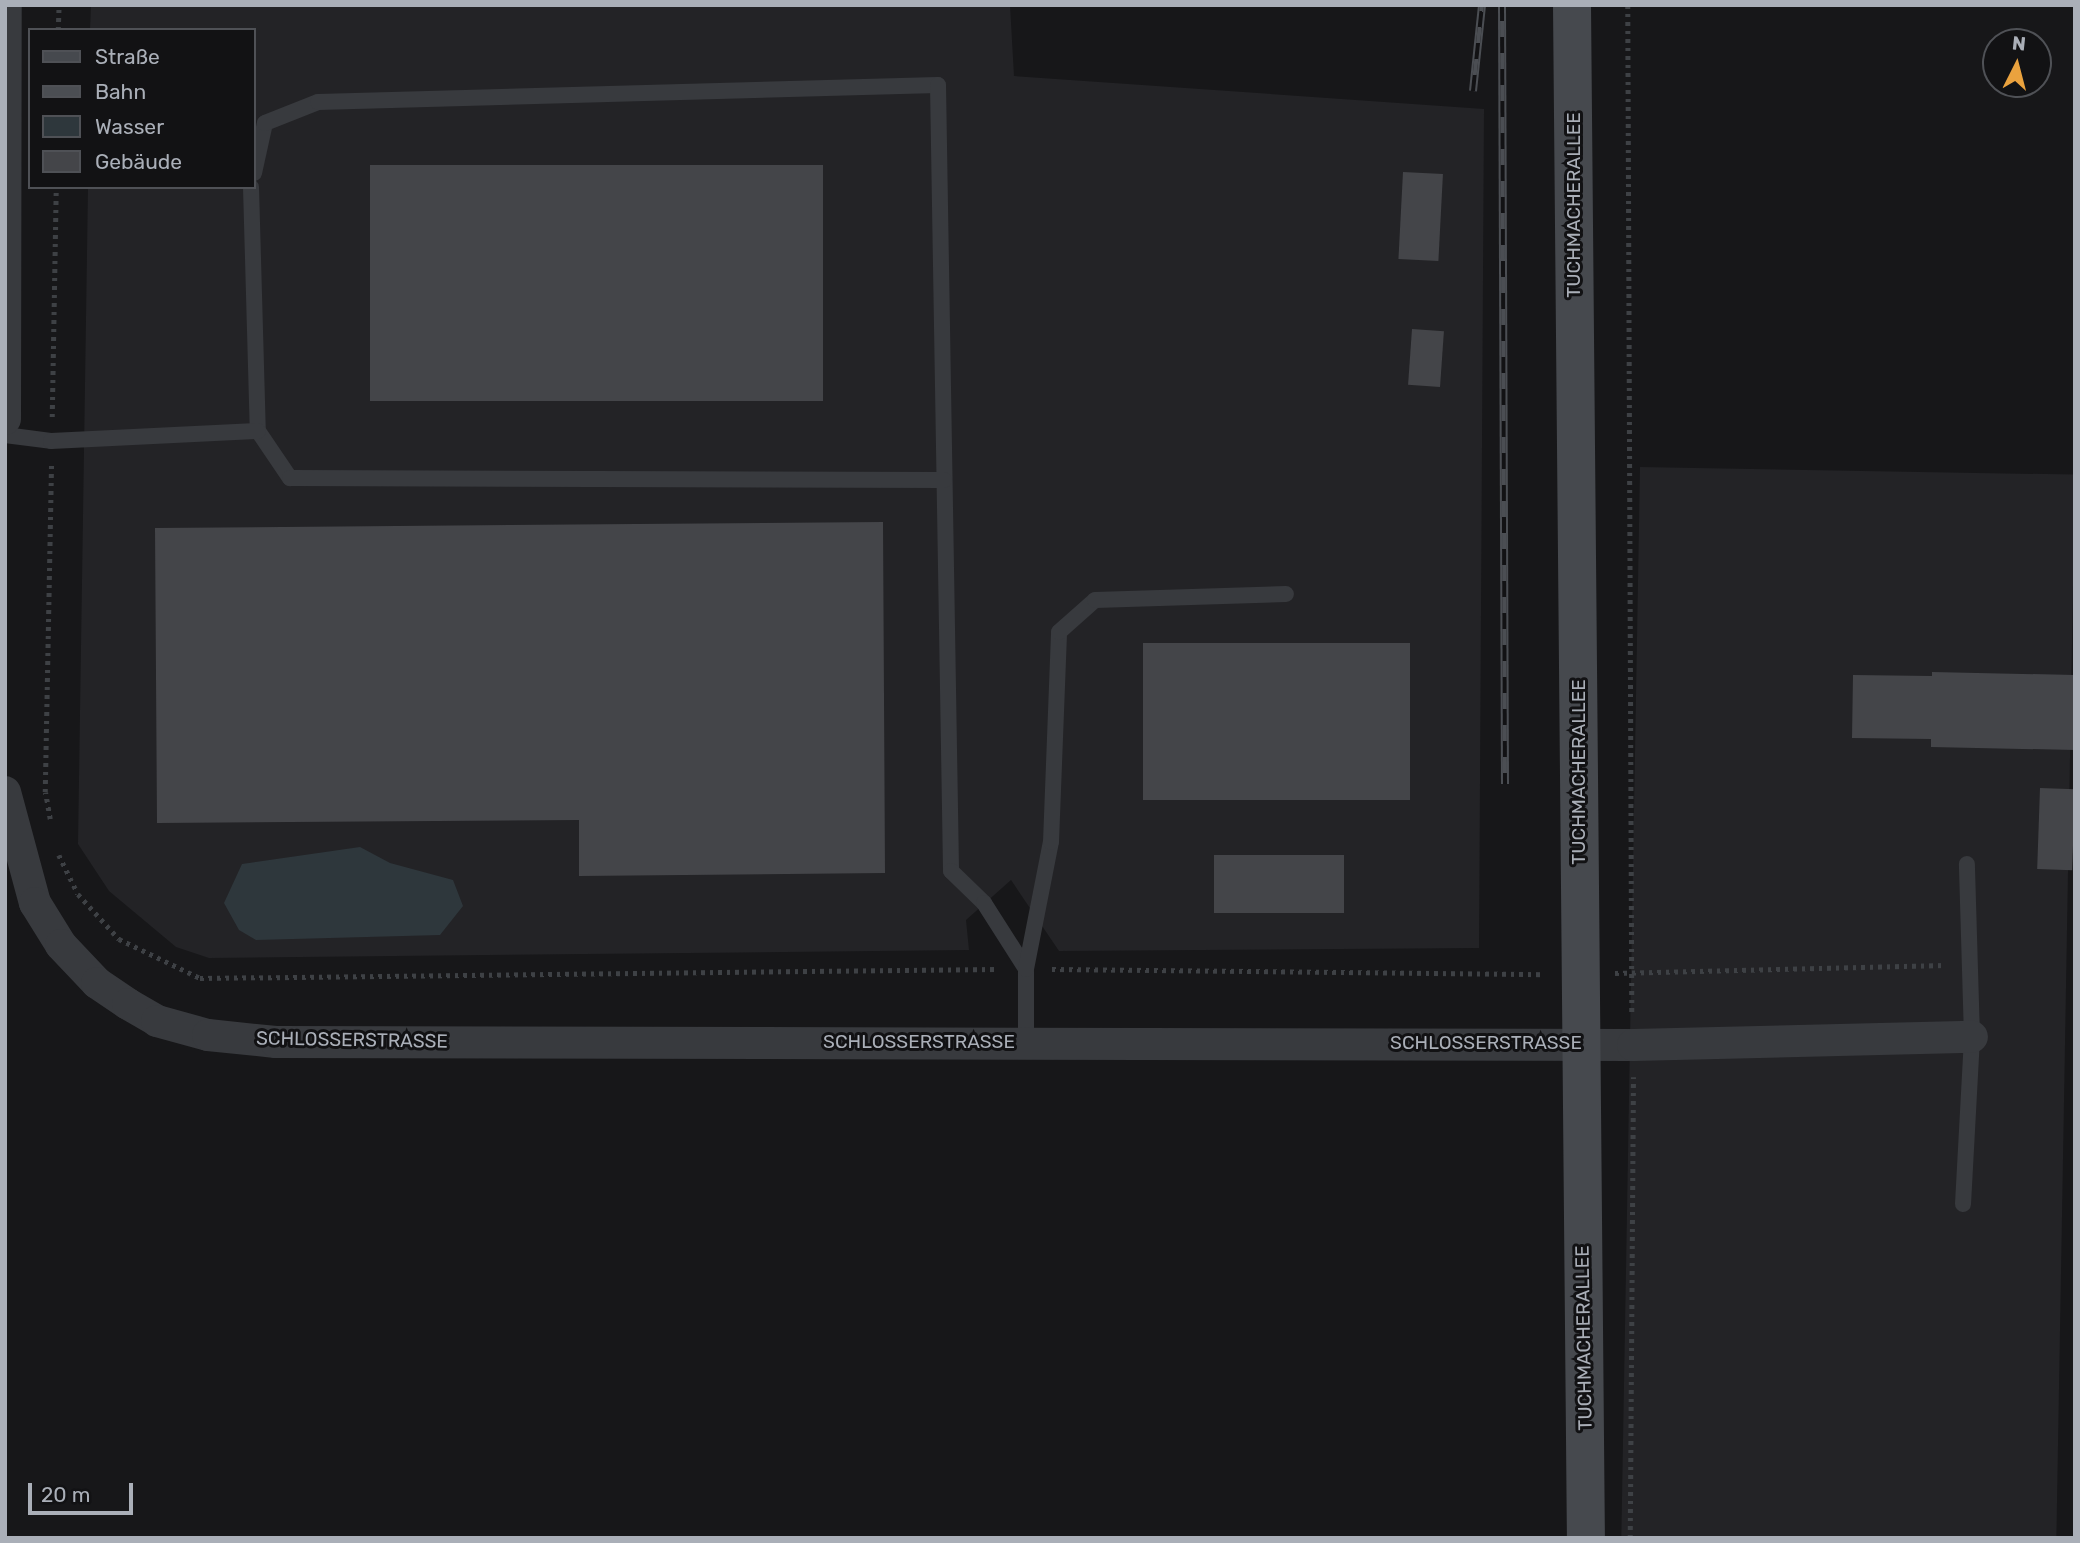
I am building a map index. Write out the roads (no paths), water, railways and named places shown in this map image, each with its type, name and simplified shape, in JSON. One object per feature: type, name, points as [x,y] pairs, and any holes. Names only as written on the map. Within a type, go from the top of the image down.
[{"type":"street","points":[[5,419],[6,5]]},
{"type":"street","name":"TUCHMACHERALLEE","points":[[1572,5],[1586,1538]]},
{"type":"street","name":"SCHLOSSERSTRASSE","points":[[5,792],[35,903],[77,964],[157,1021],[208,1034],[276,1042],[1633,1045],[1972,1037]]},
{"type":"lane","points":[[256,164],[265,123],[318,102],[938,85],[951,871],[984,903],[1026,969]]},
{"type":"lane","points":[[251,189],[258,431],[290,478],[944,481]]},
{"type":"lane","points":[[5,435],[51,441],[258,431]]},
{"type":"lane","points":[[1026,1042],[1026,969],[1051,842],[1059,632],[1096,600],[1286,594]]},
{"type":"lane","points":[[1963,1204],[1972,1037],[1967,863]]},
{"type":"water","points":[[360,847],[390,863],[453,880],[463,906],[440,935],[256,940],[239,930],[224,903],[242,864]]},
{"type":"railway","points":[[1473,91],[1482,5]]},
{"type":"railway","points":[[1502,5],[1505,784]]}]
